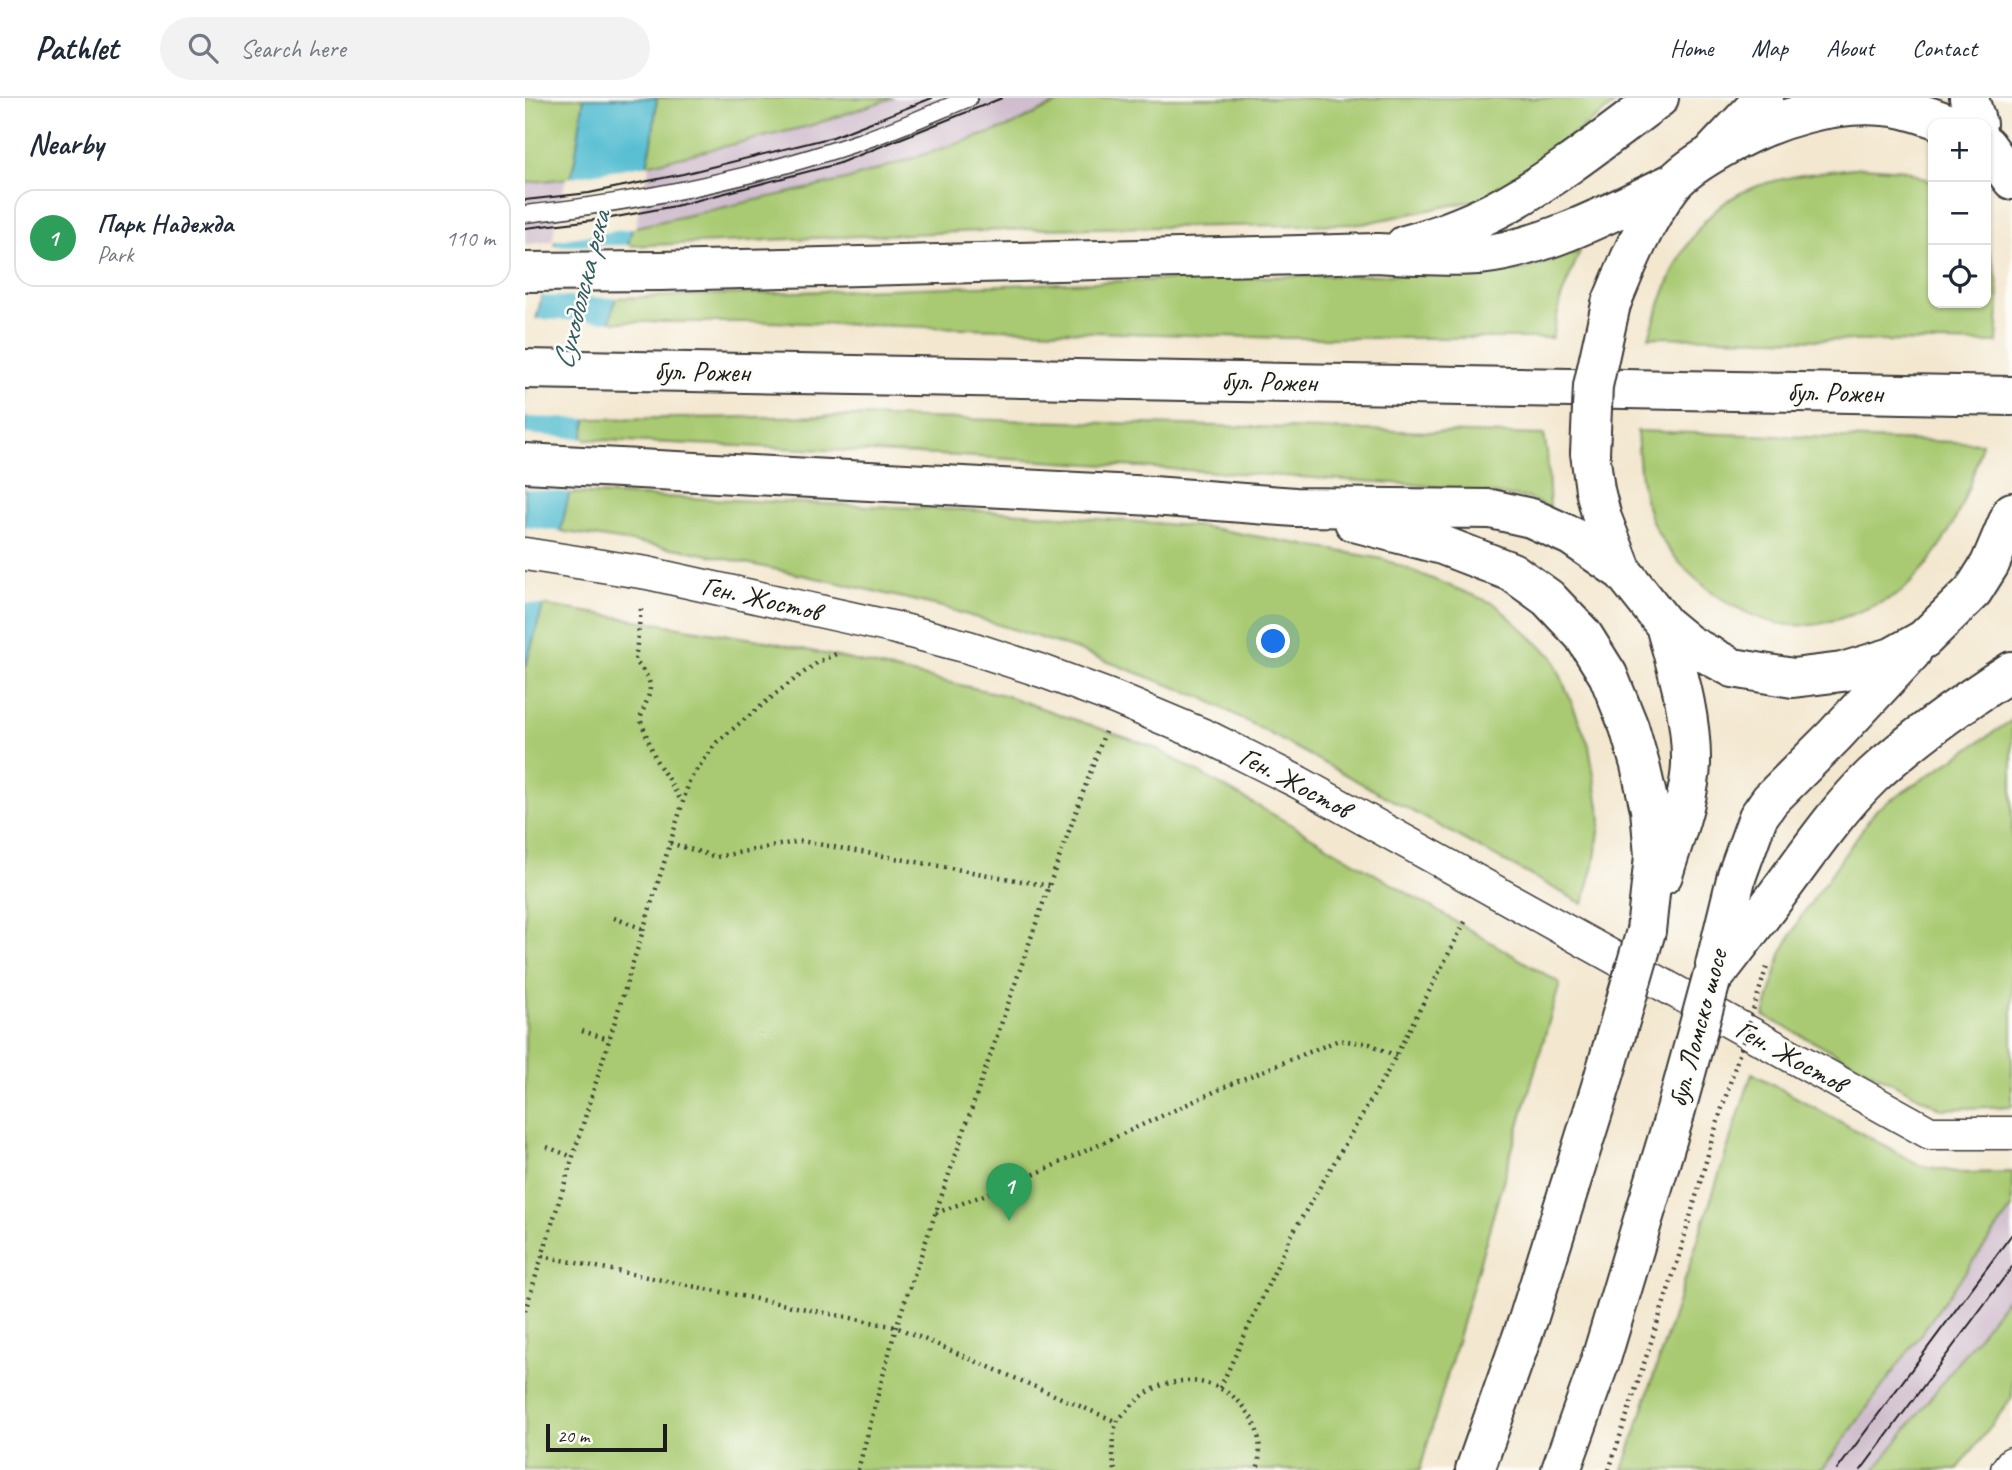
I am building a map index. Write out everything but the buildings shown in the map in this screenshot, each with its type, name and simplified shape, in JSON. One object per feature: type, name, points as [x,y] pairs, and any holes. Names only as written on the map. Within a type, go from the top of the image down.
[{"type":"main road","points":[[1377,253],[1431,237],[1509,203],[1549,178],[1659,98]]},
{"type":"main road","points":[[525,272],[1377,253],[1480,254],[1520,247],[1596,219],[1674,182],[1710,154],[1764,98]]},
{"type":"main road","points":[[1969,98],[1975,119]]},
{"type":"main road","points":[[1710,154],[1774,122],[1827,109],[1892,107],[1937,119]]},
{"type":"main road","points":[[1991,152],[2012,180]]},
{"type":"main road","points":[[1623,572],[1602,518],[1595,490],[1590,453],[1593,386],[1611,303],[1647,224],[1674,182]]},
{"type":"main road","name":"бул. Рожен","points":[[525,369],[2012,396]]},
{"type":"main road","points":[[525,463],[1153,496],[1294,507],[1491,509],[1531,518],[1571,536],[1623,572],[1665,625],[1688,644],[1733,668],[1793,678],[1842,672],[1892,657],[2012,581]]},
{"type":"main road","points":[[1294,507],[1441,545],[1512,572],[1548,598],[1583,635],[1608,675],[1629,727],[1650,809],[1654,856],[1646,931]]},
{"type":"main road","name":"бул. Ломско шосе","points":[[1561,1470],[1601,1359],[1674,1117],[1737,875],[1758,817],[1770,800],[1973,591],[1990,564],[2012,512]]},
{"type":"main road","points":[[1475,1470],[1528,1320],[1682,813],[1691,766],[1688,717],[1665,625]]},
{"type":"main road","points":[[1711,981],[1829,822],[1871,778],[1917,736],[2012,671]]},
{"type":"street","name":"Ген. Жостов","points":[[525,554],[647,573],[892,627],[968,647],[1115,698],[1208,737],[1298,782],[1930,1133],[2012,1133]]},
{"type":"street","points":[[2007,1470],[2012,1463]]},
{"type":"lane","points":[[525,214],[679,191],[782,166],[866,140],[969,98]]},
{"type":"path","points":[[640,617],[635,661],[648,674],[651,688],[639,719],[656,760],[683,803]]},
{"type":"path","points":[[525,1311],[690,779],[717,742],[818,662],[892,627]]},
{"type":"path","points":[[857,1470],[896,1327],[1049,886],[1108,725],[1115,698]]},
{"type":"path","points":[[670,843],[716,857],[801,841],[1049,886]]},
{"type":"path","points":[[1220,1388],[1291,1236],[1396,1056],[1483,886]]},
{"type":"path","points":[[614,918],[644,929]]},
{"type":"path","points":[[1711,1143],[1768,963]]},
{"type":"path","points":[[582,1031],[609,1039]]},
{"type":"path","points":[[935,1213],[1011,1185],[1237,1082],[1339,1040],[1370,1044],[1396,1056]]},
{"type":"path","points":[[547,1147],[573,1157]]},
{"type":"path","points":[[543,1256],[896,1327],[1117,1422]]},
{"type":"path","points":[[1115,1470],[1112,1459],[1117,1422],[1137,1399],[1155,1386],[1177,1380],[1199,1381],[1220,1388],[1238,1401],[1251,1419],[1258,1439],[1257,1470]]},
{"type":"shaded area","points":[[893,98],[1068,98],[1008,127],[846,180],[631,228],[525,245],[525,183],[570,178],[687,156],[809,126]]},
{"type":"shaded area","points":[[2012,1208],[2012,1292],[1875,1470],[1822,1470]]},
{"type":"green space","points":[[525,98],[584,98],[570,178],[525,183]]},
{"type":"green space","points":[[657,98],[893,98],[809,126],[647,165]]},
{"type":"green space","points":[[1068,98],[1621,98],[1486,198],[1362,224],[1030,229],[627,246],[631,228],[846,180],[1008,127]]},
{"type":"green space","points":[[1862,167],[1906,170],[1928,181],[1928,308],[1991,308],[1991,258],[1997,281],[1999,306],[1997,343],[1649,337],[1672,273],[1695,233],[1710,216],[1727,201],[1747,190],[1804,175]]},
{"type":"green space","points":[[1580,251],[1561,298],[1552,338],[1284,338],[769,322],[610,322],[614,298],[1248,277],[1487,273],[1519,271]]},
{"type":"green space","points":[[852,416],[1544,435],[1550,508],[1528,498],[1410,484],[960,456],[581,439],[585,419]]},
{"type":"green space","points":[[1637,431],[1982,443],[1962,505],[1953,523],[1931,559],[1902,591],[1886,601],[1843,618],[1818,624],[1795,625],[1772,622],[1727,602],[1706,588],[1672,553],[1659,535],[1648,511],[1642,484]]},
{"type":"green space","points":[[569,493],[1009,512],[1204,527],[1383,559],[1495,604],[1553,657],[1589,745],[1601,819],[1594,865],[1583,904],[1206,699],[1069,647],[942,607],[685,550],[559,531]]},
{"type":"green space","points":[[543,605],[772,642],[1004,695],[1153,747],[1290,824],[1560,983],[1420,1470],[525,1470],[525,669]]},
{"type":"green space","points":[[2012,720],[2012,1106],[1942,1109],[1764,1016],[1781,954],[1802,915],[1876,810]]},
{"type":"green space","points":[[1752,1073],[1919,1165],[1961,1173],[2012,1172],[2012,1208],[1822,1470],[1623,1470]]},
{"type":"green space","points":[[2012,1292],[2012,1398],[1957,1470],[1875,1470]]},
{"type":"water","name":"Суходолска река","points":[[584,98],[657,98],[647,165],[543,605],[525,669],[525,365],[575,160]]},
{"type":"pier","points":[[650,164],[635,228],[552,241],[566,178]]},
{"type":"pier","points":[[630,245],[618,298],[538,296],[550,246]]},
{"type":"pier","points":[[533,319],[613,322],[589,419],[525,417],[525,350]]},
{"type":"pier","points":[[525,434],[585,439],[573,493],[525,489]]},
{"type":"pier","points":[[525,527],[563,532],[546,606],[525,603]]},
{"type":"tram line","points":[[525,200],[589,193],[683,174],[833,137],[932,98]]},
{"type":"tram line","points":[[525,228],[611,218],[675,206],[837,164],[1002,98]]},
{"type":"tram line","points":[[1837,1470],[2012,1234]]},
{"type":"tram line","points":[[1861,1470],[2012,1267]]},
{"type":"place","name":"Парк Надежда","points":[[1009,1221]]}]
